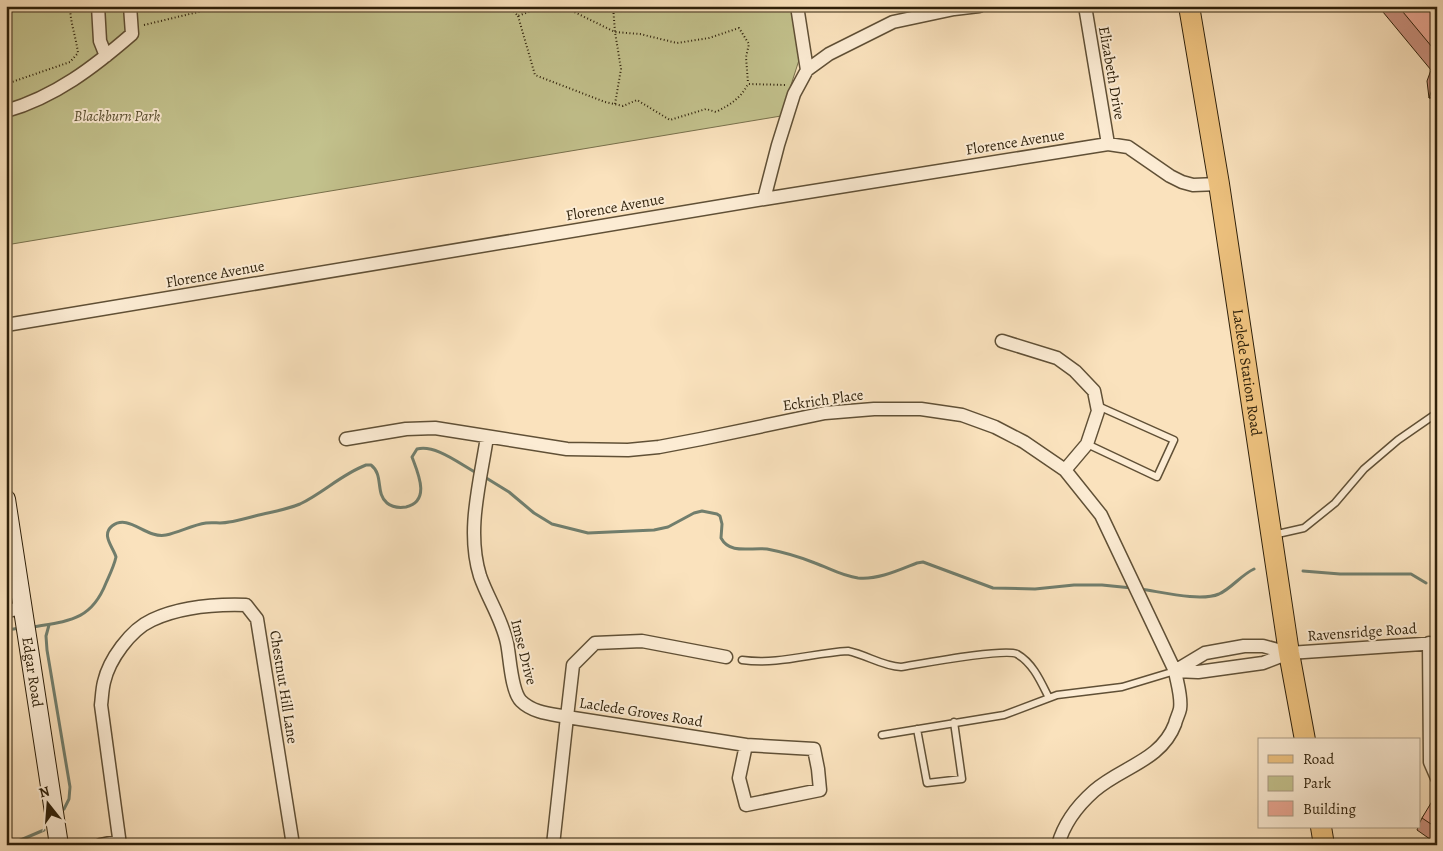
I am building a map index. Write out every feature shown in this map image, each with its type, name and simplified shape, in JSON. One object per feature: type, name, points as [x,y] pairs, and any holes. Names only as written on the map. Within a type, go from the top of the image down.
[{"type":"main road","name":"Laclede Station Road","points":[[1189,6],[1219,184],[1289,653],[1305,738]]},
{"type":"main road","points":[[1321,828],[1324,845]]},
{"type":"street","points":[[98,6],[100,41],[106,56]]},
{"type":"street","points":[[6,112],[30,104],[68,84],[132,34],[130,6]]},
{"type":"street","points":[[797,6],[807,70]]},
{"type":"street","points":[[764,198],[778,145],[798,86],[807,70],[837,50],[893,22],[954,8],[979,6]]},
{"type":"street","name":"Elizabeth Drive","points":[[1085,6],[1108,144]]},
{"type":"street","name":"Florence Avenue","points":[[6,325],[764,198],[1108,144],[1128,147],[1182,182],[1193,185],[1219,184]]},
{"type":"street","points":[[1002,341],[1057,358],[1075,371],[1094,391],[1098,411],[1087,444],[1065,470]]},
{"type":"street","name":"Eckrich Place","points":[[346,439],[406,429],[435,428],[567,449],[628,450],[659,447],[825,413],[874,409],[921,409],[962,415],[995,427],[1024,442],[1065,470],[1101,515],[1175,671]]},
{"type":"street","name":"Imse Drive","points":[[487,437],[474,521],[473,546],[480,576],[501,622],[507,641],[516,691],[520,700],[532,710],[567,717]]},
{"type":"street","name":"Edgar Road","points":[[6,499],[20,618],[59,845]]},
{"type":"street","name":"Chestnut Hill Lane","points":[[100,845],[119,843],[101,705],[104,682],[112,660],[136,631],[150,620],[196,608],[236,605],[246,605],[258,619],[293,845]]},
{"type":"street","name":"Laclede Groves Road","points":[[726,656],[642,641],[594,643],[573,665],[567,717],[746,745],[814,749],[820,790],[746,805],[740,778],[746,745]]},
{"type":"street","points":[[1433,643],[1430,762],[1437,778]]},
{"type":"street","name":"Ravensridge Road","points":[[1289,653],[1433,643]]},
{"type":"street","points":[[1175,671],[1205,653],[1244,646],[1264,646],[1289,653]]},
{"type":"street","points":[[1175,671],[1198,672],[1263,664],[1289,653]]},
{"type":"street","points":[[1058,845],[1062,830],[1076,808],[1095,790],[1154,753],[1171,733],[1180,710],[1175,671]]},
{"type":"street","points":[[553,845],[567,717]]},
{"type":"lane","points":[[1087,444],[1157,477],[1174,440],[1097,406]]},
{"type":"lane","points":[[1272,535],[1304,528],[1335,503],[1364,469],[1398,440],[1435,417]]},
{"type":"lane","points":[[742,660],[778,662],[848,651],[860,653],[890,666],[901,667],[992,653],[1014,653],[1030,666],[1049,698]]},
{"type":"lane","points":[[882,735],[1004,715],[1049,698],[1071,693],[1122,687],[1175,671]]},
{"type":"lane","points":[[917,729],[927,783],[962,779],[954,722]]},
{"type":"path","points":[[6,84],[26,79],[42,71],[70,62],[78,53],[70,19],[70,6]]},
{"type":"path","points":[[132,27],[223,6]]},
{"type":"path","points":[[509,6],[518,16],[535,75],[605,102],[623,106],[637,100],[670,120],[706,109],[716,112],[733,103],[748,84],[746,56],[749,44],[739,28],[709,38],[676,43],[640,34],[614,32],[562,6]]},
{"type":"path","points":[[518,16],[542,6]]},
{"type":"path","points":[[613,6],[614,32],[621,69],[615,104]]},
{"type":"path","points":[[748,84],[798,86]]},
{"type":"green space","name":"Blackburn Park","points":[[6,6],[792,6],[800,57],[781,116],[6,245]]},
{"type":"building","points":[[1398,6],[1430,6],[1437,14],[1437,53]]},
{"type":"building","points":[[1437,60],[1437,80],[1435,81],[1433,64]]},
{"type":"building","points":[[1434,798],[1437,800],[1437,828],[1422,818]]},
{"type":"waterway","points":[[32,627],[57,623],[77,617],[93,605],[100,596],[116,557],[109,541],[108,533],[112,526],[118,523],[125,522],[152,533],[166,535],[196,525],[239,520],[300,504],[349,473],[366,465],[371,465],[375,469],[383,499],[392,506],[406,507],[414,504],[420,493],[421,486],[412,457],[417,449],[424,448],[440,452],[477,473]]},
{"type":"waterway","points":[[483,476],[509,492],[534,513],[552,524],[588,533],[654,530],[668,527],[694,513],[702,511],[720,516],[722,524],[721,538],[730,547],[767,549],[803,559],[852,577],[881,576],[923,562],[993,588],[1035,589],[1074,585],[1132,588]]},
{"type":"waterway","points":[[1141,589],[1181,596],[1211,596],[1224,591],[1254,569]]},
{"type":"waterway","points":[[1303,571],[1340,574],[1411,574],[1426,583]]},
{"type":"waterway","points":[[49,625],[46,636],[47,650],[70,787],[69,799],[64,809]]},
{"type":"waterway","points":[[6,630],[21,628]]},
{"type":"waterway","points":[[9,845],[44,830]]}]
